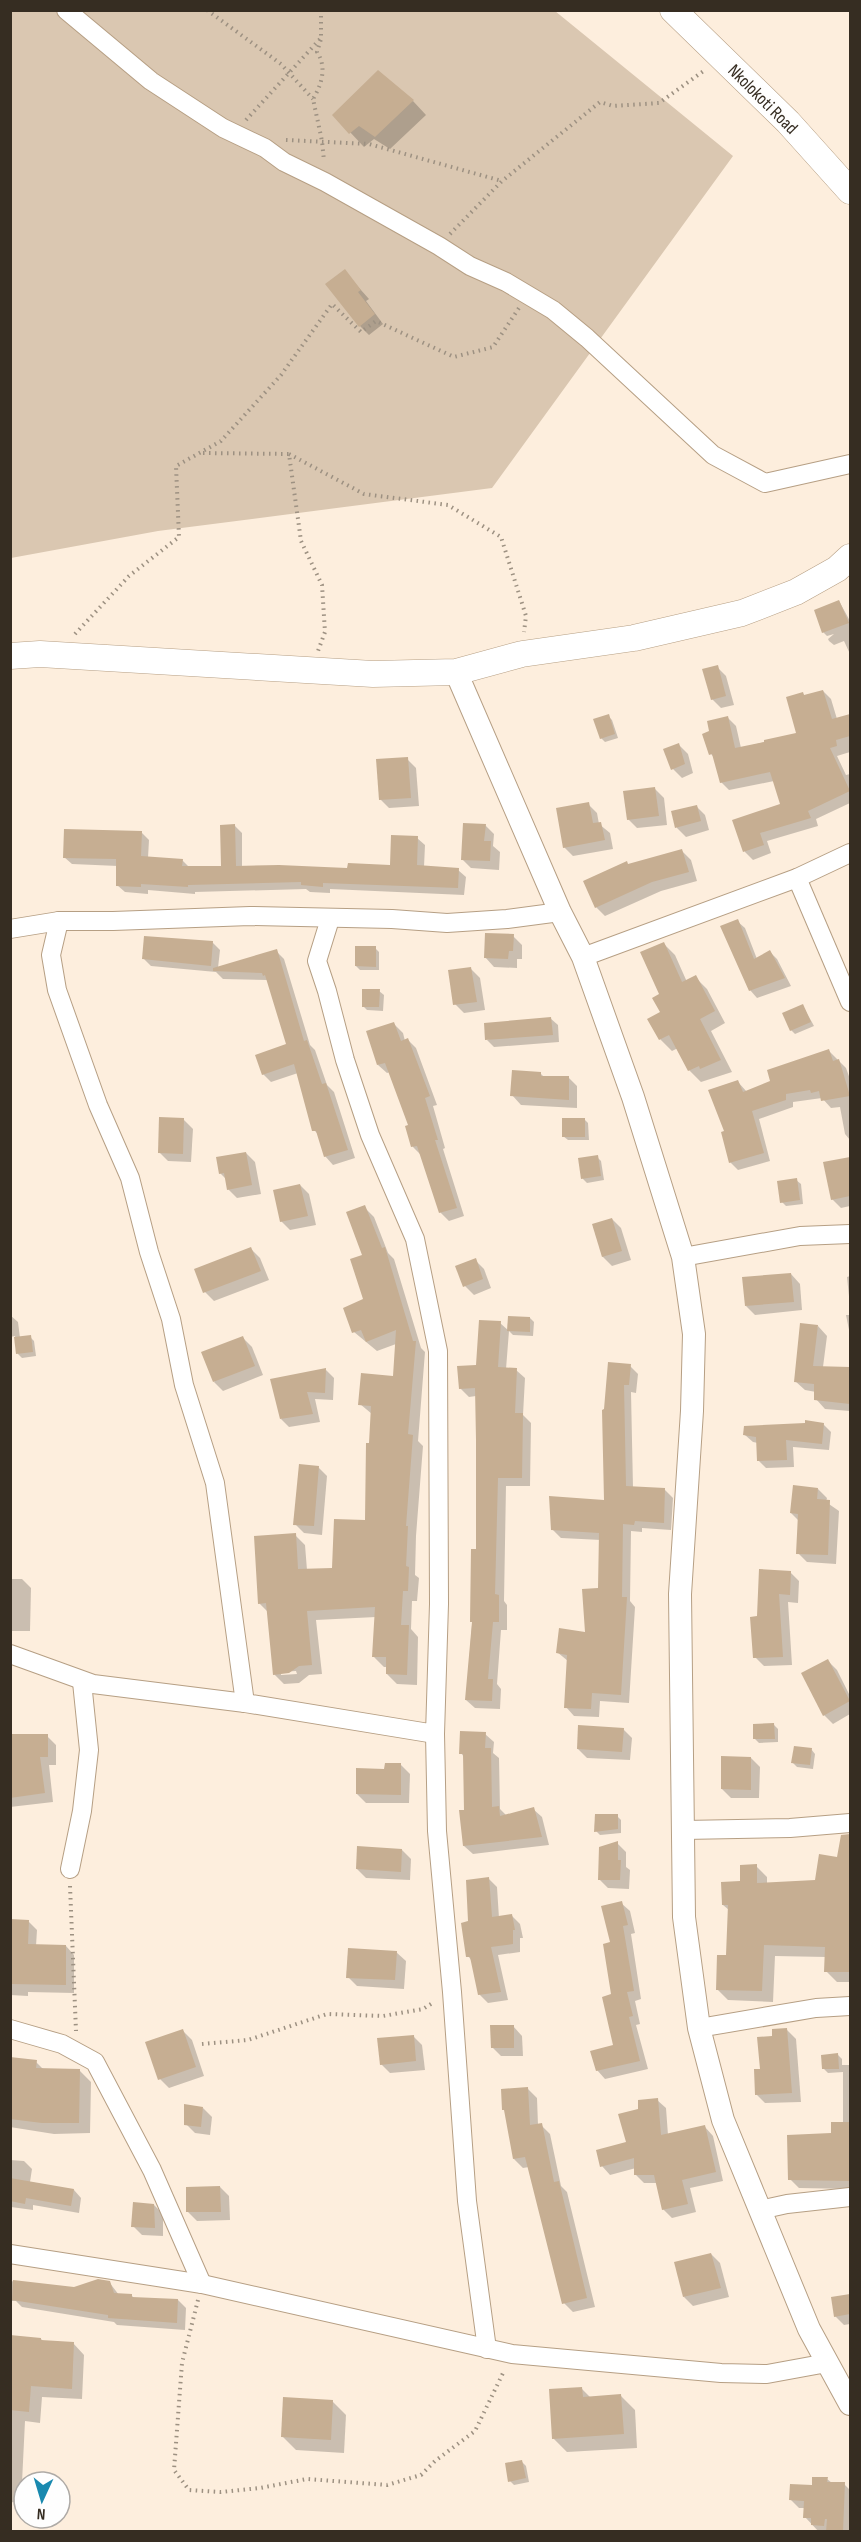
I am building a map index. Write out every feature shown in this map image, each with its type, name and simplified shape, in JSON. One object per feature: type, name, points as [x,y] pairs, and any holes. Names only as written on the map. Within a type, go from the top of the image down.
[{"type":"main road","name":"Nkolokoti Road","points":[[673,10],[788,122],[850,190]]},
{"type":"main road","points":[[10,656],[57,655],[373,674],[456,672],[522,654],[633,638],[742,613],[796,592],[837,569],[850,557]]},
{"type":"street","points":[[66,10],[151,81],[240,137],[265,148],[284,162],[325,182],[470,266],[506,282],[553,310],[587,338],[713,455],[765,483],[850,464]]},
{"type":"street","points":[[456,672],[560,912],[583,957],[633,1097],[683,1257],[694,1334],[692,1411],[680,1594],[684,1917],[699,2028],[723,2120],[809,2329],[827,2363],[848,2395]]},
{"type":"street","points":[[583,957],[797,878],[850,853]]},
{"type":"street","points":[[797,878],[850,1002]]},
{"type":"street","points":[[10,929],[59,921],[250,916],[447,922],[507,919],[560,912]]},
{"type":"street","points":[[330,919],[317,961],[345,1060],[370,1135],[415,1239],[438,1351],[439,1604],[435,1734],[437,1830],[452,1992],[467,2201],[480,2308],[488,2349]]},
{"type":"street","points":[[59,921],[51,955],[57,990],[98,1105],[130,1178],[149,1252],[171,1319],[184,1385],[215,1483],[245,1703]]},
{"type":"street","points":[[683,1257],[800,1236],[850,1234]]},
{"type":"street","points":[[10,1654],[82,1682],[245,1703],[435,1734]]},
{"type":"street","points":[[70,1869],[82,1811],[89,1750],[82,1682]]},
{"type":"street","points":[[684,1830],[790,1828],[850,1823]]},
{"type":"street","points":[[699,2028],[816,2008],[850,2006]]},
{"type":"street","points":[[10,2029],[62,2044],[95,2062],[104,2075],[152,2169],[202,2284]]},
{"type":"street","points":[[760,2210],[787,2204],[850,2197]]},
{"type":"street","points":[[10,2254],[202,2284],[512,2354],[721,2373],[767,2374],[827,2363]]},
{"type":"path","points":[[207,10],[281,64],[313,99],[322,141],[325,182]]},
{"type":"path","points":[[313,99],[321,86],[323,60],[317,52],[321,38],[321,10]]},
{"type":"path","points":[[321,38],[288,72],[240,137],[369,144],[502,182]]},
{"type":"path","points":[[439,246],[502,182],[600,102],[613,105],[659,103],[723,58]]},
{"type":"path","points":[[57,655],[129,576],[179,537],[176,466],[221,441],[281,375],[332,304],[361,332],[376,321],[454,357],[493,347],[527,295]]},
{"type":"path","points":[[201,453],[289,454],[364,494],[448,505],[501,537],[526,616],[522,654]]},
{"type":"path","points":[[289,454],[301,541],[322,585],[325,632],[311,671]]},
{"type":"path","points":[[70,1869],[77,2053]]},
{"type":"path","points":[[202,2044],[248,2040],[327,2014],[383,2016],[423,2009],[452,1992]]},
{"type":"path","points":[[202,2284],[182,2363],[174,2470],[189,2490],[221,2492],[260,2488],[307,2479],[387,2485],[421,2475],[435,2460],[475,2431],[512,2354]]},
{"type":"shaded area","points":[[11,11],[555,11],[733,156],[492,488],[158,531],[11,558]]},
{"type":"building","points":[[378,70],[414,100],[375,137],[359,126],[349,134],[332,115]]},
{"type":"building","points":[[345,269],[361,290],[358,292],[375,314],[359,327],[325,284]]},
{"type":"building","points":[[839,600],[849,623],[822,633],[814,610]]},
{"type":"building","points":[[718,665],[726,696],[711,700],[702,669]]},
{"type":"building","points":[[823,690],[832,719],[850,714],[850,736],[836,740],[837,746],[830,748],[850,791],[808,811],[811,818],[760,833],[764,845],[743,852],[732,820],[780,804],[770,772],[720,783],[712,754],[709,755],[702,734],[709,731],[707,721],[728,716],[735,748],[764,742],[764,740],[796,733],[786,697]]},
{"type":"building","points":[[609,714],[615,734],[600,739],[593,719]]},
{"type":"building","points":[[679,743],[685,764],[671,770],[663,749]]},
{"type":"building","points":[[408,757],[411,798],[379,800],[376,759]]},
{"type":"building","points":[[655,787],[659,816],[627,820],[623,791]]},
{"type":"building","points":[[589,802],[593,823],[601,822],[605,840],[563,848],[556,808]]},
{"type":"building","points":[[697,805],[701,821],[675,828],[671,811]]},
{"type":"building","points":[[463,823],[486,824],[484,841],[491,841],[490,861],[461,860]]},
{"type":"building","points":[[235,824],[236,866],[347,868],[348,863],[390,865],[391,835],[418,836],[417,865],[459,868],[458,888],[323,883],[323,887],[301,885],[301,882],[188,885],[188,887],[141,884],[141,887],[116,886],[116,859],[63,858],[64,829],[142,831],[141,856],[183,859],[182,866],[221,866],[220,825]]},
{"type":"building","points":[[682,849],[689,872],[652,882],[595,908],[583,881],[627,861],[628,864]]},
{"type":"building","points":[[738,919],[754,959],[770,950],[785,978],[749,991],[720,926]]},
{"type":"building","points":[[485,933],[514,934],[513,951],[509,951],[508,959],[484,958]]},
{"type":"building","points":[[144,936],[213,941],[211,966],[142,959]]},
{"type":"building","points":[[664,942],[682,982],[696,975],[715,1011],[700,1019],[721,1060],[700,1069],[699,1066],[688,1071],[669,1035],[659,1040],[647,1019],[660,1012],[652,998],[659,994],[640,952]]},
{"type":"building","points":[[355,946],[376,946],[376,967],[355,966]]},
{"type":"building","points":[[277,949],[304,1041],[307,1040],[322,1084],[326,1083],[348,1150],[324,1157],[316,1131],[312,1131],[294,1064],[262,1075],[255,1055],[286,1044],[265,975],[213,971],[213,968]]},
{"type":"building","points":[[471,967],[477,1002],[453,1005],[448,970]]},
{"type":"building","points":[[362,989],[380,989],[379,1007],[362,1007]]},
{"type":"building","points":[[803,1004],[811,1022],[790,1031],[782,1013]]},
{"type":"building","points":[[551,1017],[553,1035],[485,1040],[484,1023]]},
{"type":"building","points":[[394,1022],[401,1041],[408,1038],[430,1096],[425,1098],[438,1140],[435,1140],[457,1208],[439,1213],[417,1146],[411,1147],[405,1126],[408,1125],[385,1063],[377,1065],[366,1031]]},
{"type":"building","points":[[829,1049],[833,1061],[839,1059],[850,1096],[821,1101],[819,1091],[811,1093],[810,1090],[786,1094],[786,1100],[752,1111],[764,1153],[729,1163],[721,1132],[724,1131],[708,1090],[738,1080],[743,1092],[770,1081],[767,1070]]},
{"type":"building","points":[[512,1070],[541,1072],[541,1076],[569,1076],[569,1100],[510,1096]]},
{"type":"building","points":[[159,1117],[184,1118],[183,1154],[158,1153]]},
{"type":"building","points":[[562,1118],[585,1118],[585,1137],[562,1137]]},
{"type":"building","points":[[246,1152],[252,1185],[227,1190],[224,1173],[219,1174],[216,1157]]},
{"type":"building","points":[[598,1155],[601,1176],[581,1179],[578,1158]]},
{"type":"building","points":[[850,1157],[850,1196],[831,1200],[823,1162]]},
{"type":"building","points":[[797,1178],[800,1200],[780,1203],[777,1181]]},
{"type":"building","points":[[300,1184],[308,1216],[280,1222],[273,1190]]},
{"type":"building","points":[[365,1205],[382,1248],[385,1247],[413,1341],[416,1341],[408,1434],[413,1435],[406,1526],[408,1526],[406,1566],[409,1567],[408,1591],[403,1591],[401,1625],[409,1625],[407,1675],[386,1674],[386,1657],[372,1657],[375,1607],[307,1611],[312,1665],[299,1666],[289,1673],[273,1675],[266,1603],[258,1604],[254,1536],[296,1533],[298,1569],[332,1568],[334,1519],[365,1520],[366,1443],[369,1443],[371,1406],[358,1405],[361,1373],[393,1376],[396,1330],[366,1342],[361,1330],[352,1333],[343,1308],[363,1299],[350,1259],[362,1255],[346,1212]]},
{"type":"building","points":[[612,1218],[622,1251],[602,1257],[592,1224]]},
{"type":"building","points":[[251,1247],[261,1271],[203,1293],[194,1269]]},
{"type":"building","points":[[476,1258],[483,1279],[463,1287],[455,1266]]},
{"type":"building","points":[[791,1273],[794,1302],[745,1306],[742,1277]]},
{"type":"building","points":[[508,1316],[530,1317],[530,1332],[507,1331]]},
{"type":"building","points":[[479,1320],[501,1321],[498,1367],[517,1368],[515,1413],[523,1413],[522,1478],[498,1478],[495,1594],[499,1595],[499,1622],[493,1622],[488,1679],[493,1679],[492,1701],[465,1700],[472,1622],[470,1622],[471,1549],[476,1549],[475,1388],[459,1389],[457,1366],[476,1365]]},
{"type":"building","points":[[800,1323],[818,1325],[813,1366],[850,1367],[850,1404],[814,1400],[814,1384],[794,1382]]},
{"type":"building","points":[[31,1335],[33,1352],[16,1354],[14,1337]]},
{"type":"building","points":[[243,1336],[255,1366],[213,1382],[201,1352]]},
{"type":"building","points":[[608,1362],[631,1364],[629,1385],[624,1385],[626,1486],[665,1488],[664,1523],[635,1521],[634,1525],[623,1524],[622,1597],[627,1597],[621,1695],[592,1693],[591,1709],[564,1708],[567,1655],[556,1653],[559,1628],[585,1632],[582,1589],[598,1588],[599,1533],[551,1530],[549,1496],[604,1500],[602,1410],[604,1409]]},
{"type":"building","points":[[326,1368],[325,1393],[307,1392],[313,1414],[280,1419],[270,1379]]},
{"type":"building","points":[[805,1420],[824,1423],[822,1444],[786,1440],[787,1460],[757,1461],[756,1437],[743,1435],[744,1426],[805,1423]]},
{"type":"building","points":[[299,1464],[319,1466],[314,1526],[293,1525]]},
{"type":"building","points":[[793,1485],[818,1488],[817,1499],[830,1500],[828,1555],[796,1554],[798,1514],[790,1513]]},
{"type":"building","points":[[759,1569],[791,1571],[790,1595],[779,1594],[783,1657],[753,1658],[750,1617],[757,1616]]},
{"type":"building","points":[[828,1659],[850,1701],[823,1716],[801,1673]]},
{"type":"building","points":[[774,1723],[775,1739],[753,1739],[753,1724]]},
{"type":"building","points":[[578,1725],[624,1728],[622,1752],[577,1749]]},
{"type":"building","points":[[460,1731],[486,1732],[485,1748],[491,1748],[492,1807],[499,1806],[500,1816],[534,1807],[542,1837],[463,1846],[459,1810],[464,1810],[463,1754],[459,1754]]},
{"type":"building","points":[[10,1734],[48,1734],[48,1757],[40,1757],[45,1793],[10,1798]]},
{"type":"building","points":[[794,1746],[812,1748],[810,1765],[791,1763]]},
{"type":"building","points":[[721,1756],[751,1757],[751,1790],[721,1789]]},
{"type":"building","points":[[385,1763],[401,1763],[401,1795],[356,1794],[356,1768],[384,1769]]},
{"type":"building","points":[[595,1814],[618,1814],[618,1829],[594,1832]]},
{"type":"building","points":[[850,1834],[850,1972],[824,1972],[825,1947],[764,1945],[762,1991],[716,1990],[717,1955],[726,1955],[728,1905],[722,1905],[721,1882],[740,1881],[740,1865],[757,1864],[757,1883],[815,1880],[819,1854],[837,1857],[841,1835]]},
{"type":"building","points":[[618,1841],[618,1860],[621,1860],[620,1880],[598,1880],[599,1847]]},
{"type":"building","points":[[357,1846],[402,1849],[401,1872],[356,1869]]},
{"type":"building","points":[[489,1877],[492,1917],[512,1914],[515,1930],[513,1930],[513,1944],[491,1947],[501,1992],[478,1995],[470,1957],[466,1957],[461,1923],[468,1921],[466,1880]]},
{"type":"building","points":[[622,1901],[628,1925],[623,1926],[634,1991],[627,1992],[633,2016],[629,2017],[640,2061],[596,2071],[590,2051],[613,2045],[602,1997],[611,1994],[603,1944],[610,1942],[601,1906]]},
{"type":"building","points":[[10,1919],[29,1920],[28,1944],[66,1945],[66,1985],[10,1984]]},
{"type":"building","points":[[348,1948],[397,1951],[395,1980],[346,1978]]},
{"type":"building","points":[[490,2025],[514,2025],[514,2048],[491,2048]]},
{"type":"building","points":[[787,2028],[792,2093],[755,2095],[754,2069],[760,2069],[757,2037],[772,2036],[772,2029]]},
{"type":"building","points":[[183,2029],[196,2067],[158,2080],[145,2042]]},
{"type":"building","points":[[414,2035],[416,2061],[380,2065],[377,2038]]},
{"type":"building","points":[[838,2053],[839,2069],[822,2069],[821,2055]]},
{"type":"building","points":[[10,2057],[37,2060],[36,2068],[80,2069],[79,2123],[42,2123],[10,2119]]},
{"type":"building","points":[[528,2087],[530,2125],[542,2123],[554,2182],[559,2181],[587,2298],[562,2304],[525,2157],[513,2159],[504,2110],[502,2110],[501,2089]]},
{"type":"building","points":[[658,2098],[661,2135],[705,2125],[716,2172],[682,2180],[688,2204],[662,2210],[654,2175],[634,2175],[634,2158],[600,2167],[596,2150],[626,2142],[618,2114],[638,2109],[638,2100]]},
{"type":"building","points":[[184,2104],[203,2107],[201,2127],[184,2125]]},
{"type":"building","points":[[831,2122],[850,2122],[850,2181],[788,2180],[787,2135],[831,2133]]},
{"type":"building","points":[[10,2178],[74,2189],[71,2206],[26,2198],[25,2204],[10,2201]]},
{"type":"building","points":[[220,2186],[221,2212],[186,2212],[186,2187]]},
{"type":"building","points":[[133,2202],[154,2204],[155,2228],[131,2227]]},
{"type":"building","points":[[711,2253],[721,2288],[683,2297],[674,2262]]},
{"type":"building","points":[[98,2279],[110,2281],[114,2293],[132,2294],[132,2297],[178,2299],[177,2323],[108,2318],[108,2315],[12,2300],[13,2280],[74,2287]]},
{"type":"building","points":[[850,2294],[850,2314],[834,2317],[831,2297]]},
{"type":"building","points":[[10,2335],[74,2342],[72,2389],[31,2386],[29,2412],[10,2410]]},
{"type":"building","points":[[582,2387],[583,2397],[621,2394],[624,2434],[552,2439],[549,2389]]},
{"type":"building","points":[[283,2397],[333,2400],[331,2440],[281,2437]]},
{"type":"building","points":[[522,2460],[526,2478],[508,2482],[505,2463]]},
{"type":"building","points":[[812,2477],[828,2477],[827,2482],[845,2482],[843,2532],[826,2532],[827,2519],[825,2519],[824,2526],[811,2525],[811,2518],[803,2518],[804,2501],[789,2500],[790,2484],[812,2485]]}]
